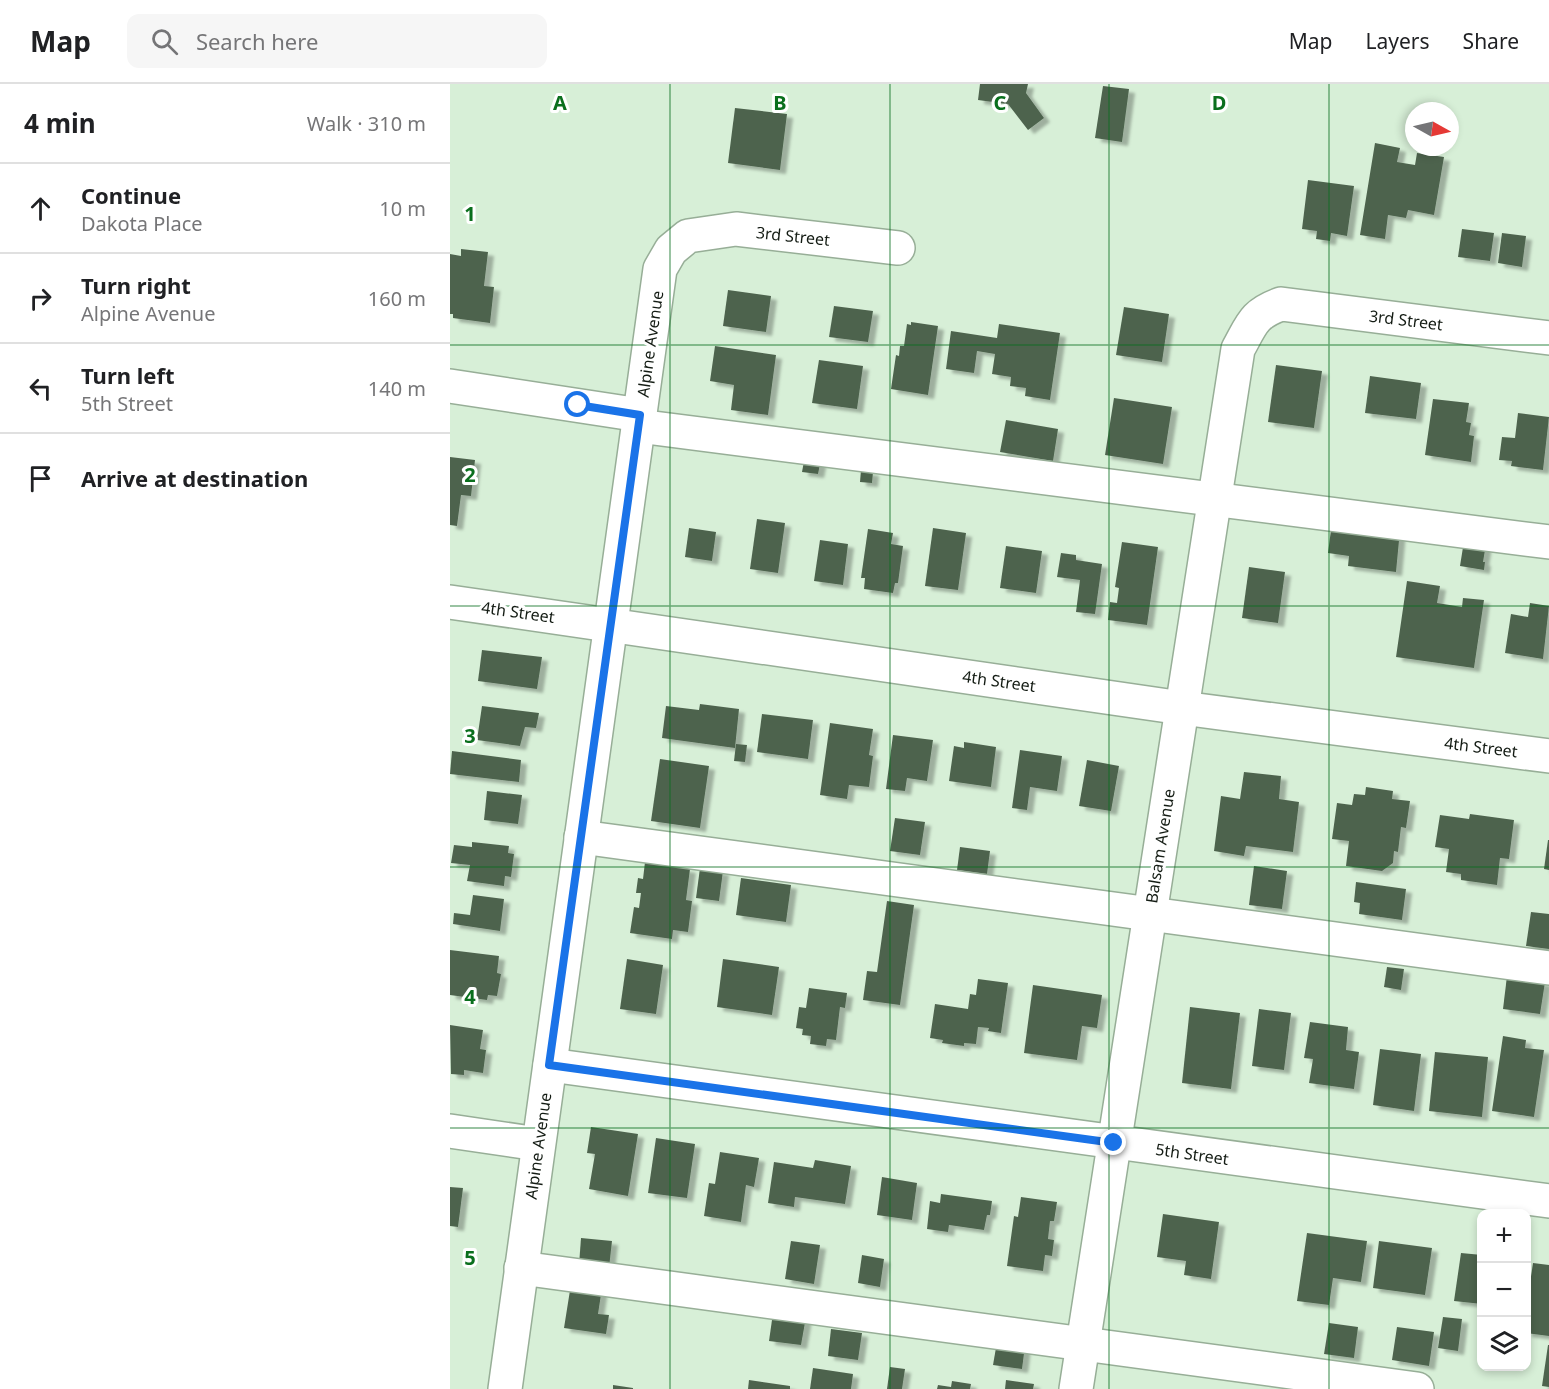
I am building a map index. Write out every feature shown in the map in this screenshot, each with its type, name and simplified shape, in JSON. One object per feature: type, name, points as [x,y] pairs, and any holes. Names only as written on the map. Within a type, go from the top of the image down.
[{"type":"street","name":"3rd Street","points":[[688,236],[736,229],[898,248]]},
{"type":"street","name":"Alpine Avenue","points":[[505,1389],[660,269],[671,250],[688,236]]},
{"type":"street","name":"3rd Street","points":[[1264,310],[1281,304],[1549,338]]},
{"type":"street","name":"Balsam Avenue","points":[[1076,1389],[1238,349],[1257,317],[1264,310]]},
{"type":"street","points":[[450,386],[639,421],[1214,500],[1549,542]]},
{"type":"street","name":"4th Street","points":[[450,602],[1182,708],[1549,756]]},
{"type":"street","points":[[581,837],[1549,968]]},
{"type":"street","name":"5th Street","points":[[549,1065],[1549,1201]]},
{"type":"street","points":[[450,1131],[538,1144]]},
{"type":"street","points":[[521,1268],[1417,1389]]},
{"type":"building","points":[[980,84],[1028,84],[1026,93],[1044,118],[1028,130],[1008,104],[978,100]]},
{"type":"building","points":[[1103,86],[1129,89],[1122,142],[1095,138]]},
{"type":"building","points":[[735,108],[787,114],[780,170],[728,163]]},
{"type":"building","points":[[1375,143],[1400,148],[1397,162],[1415,165],[1416,156],[1444,157],[1434,215],[1408,210],[1406,218],[1388,215],[1385,239],[1360,235]]},
{"type":"building","points":[[1308,180],[1354,186],[1347,236],[1331,233],[1330,241],[1316,239],[1317,231],[1302,229]]},
{"type":"building","points":[[1462,229],[1494,233],[1490,261],[1458,257]]},
{"type":"building","points":[[1502,233],[1526,236],[1522,267],[1498,263]]},
{"type":"building","points":[[461,249],[488,252],[484,286],[494,287],[490,323],[453,318],[453,314],[450,314],[450,254],[461,256]]},
{"type":"building","points":[[728,290],[771,296],[766,332],[723,326]]},
{"type":"building","points":[[834,306],[873,311],[868,342],[829,337]]},
{"type":"building","points":[[1124,307],[1169,314],[1162,362],[1116,355]]},
{"type":"building","points":[[911,322],[938,326],[928,395],[891,389],[896,355],[899,356],[900,346],[904,346],[907,324],[911,325]]},
{"type":"building","points":[[999,324],[1060,333],[1050,400],[1025,396],[1026,388],[1010,386],[1011,377],[992,374],[995,354],[977,351],[974,373],[946,369],[951,331],[997,338]]},
{"type":"building","points":[[715,346],[776,355],[768,415],[731,410],[734,385],[710,381]]},
{"type":"building","points":[[819,360],[863,366],[857,409],[812,403]]},
{"type":"building","points":[[1276,365],[1322,371],[1314,428],[1268,422]]},
{"type":"building","points":[[1370,376],[1421,383],[1416,419],[1365,413]]},
{"type":"building","points":[[1114,398],[1172,407],[1163,464],[1105,455]]},
{"type":"building","points":[[1433,399],[1469,403],[1466,422],[1471,423],[1469,435],[1474,436],[1471,462],[1425,455]]},
{"type":"building","points":[[1518,413],[1549,417],[1543,470],[1511,466],[1512,461],[1499,460],[1502,437],[1515,438]]},
{"type":"building","points":[[1006,420],[1058,429],[1053,461],[1000,452]]},
{"type":"building","points":[[805,456],[821,459],[818,474],[802,472]]},
{"type":"building","points":[[450,457],[475,460],[471,496],[461,495],[457,526],[450,525]]},
{"type":"building","points":[[861,470],[873,472],[872,483],[860,482]]},
{"type":"building","points":[[757,519],[785,523],[778,573],[750,569]]},
{"type":"building","points":[[1332,522],[1400,530],[1396,572],[1348,566],[1349,556],[1328,553]]},
{"type":"building","points":[[689,528],[716,532],[712,561],[685,557]]},
{"type":"building","points":[[933,528],[966,533],[958,590],[925,586]]},
{"type":"building","points":[[868,529],[893,533],[891,544],[903,546],[898,583],[895,583],[893,593],[864,589],[865,578],[861,578]]},
{"type":"building","points":[[820,540],[848,544],[843,585],[814,581]]},
{"type":"building","points":[[1464,541],[1486,544],[1484,570],[1460,566]]},
{"type":"building","points":[[1122,542],[1158,547],[1147,625],[1108,620],[1110,602],[1117,603],[1119,588],[1115,587]]},
{"type":"building","points":[[1006,546],[1042,551],[1036,593],[1000,588]]},
{"type":"building","points":[[1061,553],[1076,555],[1076,560],[1102,564],[1095,614],[1076,612],[1080,580],[1057,577]]},
{"type":"building","points":[[1249,567],[1285,572],[1278,623],[1242,618]]},
{"type":"building","points":[[1407,581],[1440,586],[1437,603],[1462,607],[1463,598],[1484,600],[1474,668],[1396,657]]},
{"type":"building","points":[[1530,603],[1549,606],[1543,659],[1505,653],[1511,614],[1528,617]]},
{"type":"building","points":[[482,650],[542,657],[537,689],[478,681]]},
{"type":"building","points":[[700,704],[739,709],[735,748],[662,738],[666,706],[699,710]]},
{"type":"building","points":[[482,706],[539,713],[536,728],[525,727],[520,746],[477,740]]},
{"type":"building","points":[[762,714],[813,720],[808,759],[757,752]]},
{"type":"building","points":[[830,723],[873,729],[869,755],[873,756],[869,787],[849,785],[847,799],[820,795]]},
{"type":"building","points":[[893,735],[933,740],[927,781],[907,778],[905,791],[886,789]]},
{"type":"building","points":[[964,742],[996,747],[991,787],[949,781],[954,746],[964,748]]},
{"type":"building","points":[[736,744],[747,745],[745,762],[734,761]]},
{"type":"building","points":[[1020,750],[1062,756],[1057,791],[1030,787],[1027,810],[1012,808]]},
{"type":"building","points":[[452,751],[521,760],[519,782],[450,774]]},
{"type":"building","points":[[660,759],[709,766],[700,828],[651,821]]},
{"type":"building","points":[[1087,760],[1119,766],[1111,811],[1079,806]]},
{"type":"building","points":[[1244,772],[1281,776],[1279,799],[1299,802],[1293,852],[1246,846],[1244,856],[1214,851],[1221,796],[1240,799]]},
{"type":"building","points":[[1366,787],[1393,791],[1392,799],[1410,801],[1406,828],[1401,827],[1398,852],[1394,851],[1393,863],[1382,871],[1346,866],[1349,841],[1332,839],[1337,803],[1352,805],[1354,794],[1365,795]]},
{"type":"building","points":[[487,791],[522,795],[518,824],[484,820]]},
{"type":"building","points":[[1470,814],[1514,820],[1509,859],[1500,858],[1497,885],[1461,880],[1461,874],[1446,872],[1449,849],[1435,847],[1440,815],[1469,819]]},
{"type":"building","points":[[895,818],[925,822],[920,855],[890,851]]},
{"type":"building","points":[[1549,840],[1549,870],[1544,869]]},
{"type":"building","points":[[472,842],[509,846],[508,853],[514,854],[511,877],[505,876],[504,886],[467,881],[470,865],[451,863],[454,845],[472,847]]},
{"type":"building","points":[[960,847],[990,851],[987,874],[957,870]]},
{"type":"building","points":[[645,862],[690,869],[686,900],[692,901],[688,932],[673,930],[672,939],[630,933],[634,907],[639,908],[641,893],[636,893],[638,878],[643,879]]},
{"type":"building","points":[[1254,866],[1287,871],[1282,909],[1249,905]]},
{"type":"building","points":[[700,868],[723,871],[719,901],[696,898]]},
{"type":"building","points":[[741,878],[791,885],[786,922],[736,915]]},
{"type":"building","points":[[1356,882],[1406,889],[1402,920],[1359,914],[1360,903],[1354,902]]},
{"type":"building","points":[[473,895],[504,899],[500,931],[453,924],[454,913],[470,915]]},
{"type":"building","points":[[887,901],[914,905],[900,1005],[863,1000],[867,971],[877,972]]},
{"type":"building","points":[[1531,912],[1549,914],[1549,949],[1526,946]]},
{"type":"building","points":[[450,950],[499,956],[497,973],[501,974],[497,996],[488,995],[487,1000],[450,995]]},
{"type":"building","points":[[627,959],[663,965],[656,1014],[620,1009]]},
{"type":"building","points":[[723,959],[779,967],[772,1015],[717,1007]]},
{"type":"building","points":[[1387,967],[1404,969],[1401,990],[1384,987]]},
{"type":"building","points":[[1507,976],[1545,982],[1540,1014],[1503,1009]]},
{"type":"building","points":[[978,979],[1008,983],[1001,1033],[988,1031],[989,1028],[978,1027],[976,1044],[964,1043],[964,1046],[942,1043],[943,1040],[930,1038],[935,1004],[968,1009],[970,994],[976,995]]},
{"type":"building","points":[[1033,985],[1102,995],[1097,1028],[1082,1026],[1077,1060],[1024,1053]]},
{"type":"building","points":[[809,988],[847,993],[845,1008],[840,1007],[836,1040],[827,1039],[826,1046],[810,1044],[811,1036],[802,1035],[803,1029],[796,1028],[799,1007],[806,1008]]},
{"type":"building","points":[[1190,1007],[1240,1013],[1231,1089],[1182,1083]]},
{"type":"building","points":[[1259,1009],[1291,1013],[1284,1070],[1252,1066]]},
{"type":"building","points":[[1310,1022],[1348,1027],[1346,1050],[1359,1052],[1354,1089],[1309,1083],[1313,1059],[1304,1058]]},
{"type":"building","points":[[450,1025],[483,1030],[480,1049],[486,1050],[483,1073],[464,1070],[464,1075],[451,1074]]},
{"type":"building","points":[[1503,1036],[1526,1040],[1525,1048],[1544,1050],[1534,1117],[1492,1111]]},
{"type":"building","points":[[1380,1049],[1421,1054],[1414,1111],[1373,1105]]},
{"type":"building","points":[[1435,1052],[1488,1057],[1482,1117],[1429,1111]]},
{"type":"building","points":[[591,1127],[638,1134],[628,1196],[589,1189],[595,1154],[587,1153]]},
{"type":"building","points":[[656,1138],[695,1144],[687,1198],[648,1193]]},
{"type":"building","points":[[720,1152],[759,1158],[754,1187],[746,1185],[741,1222],[704,1216],[709,1183],[715,1184]]},
{"type":"building","points":[[815,1160],[851,1166],[845,1204],[795,1197],[794,1207],[768,1203],[774,1162],[813,1168]]},
{"type":"building","points":[[882,1177],[917,1183],[912,1220],[877,1215]]},
{"type":"building","points":[[450,1187],[463,1188],[458,1227],[450,1226]]},
{"type":"building","points":[[941,1194],[992,1201],[984,1230],[949,1225],[948,1232],[927,1229],[930,1201],[940,1203]]},
{"type":"building","points":[[1021,1197],[1057,1202],[1054,1221],[1050,1221],[1048,1239],[1054,1240],[1052,1256],[1045,1255],[1043,1271],[1007,1266],[1014,1216],[1018,1217]]},
{"type":"building","points":[[1163,1214],[1219,1222],[1211,1279],[1184,1275],[1186,1261],[1157,1257]]},
{"type":"building","points":[[1307,1233],[1367,1241],[1361,1282],[1333,1278],[1329,1305],[1297,1301]]},
{"type":"building","points":[[581,1238],[612,1241],[609,1268],[579,1265]]},
{"type":"building","points":[[791,1241],[820,1245],[814,1284],[785,1279]]},
{"type":"building","points":[[1379,1241],[1432,1248],[1425,1295],[1373,1288]]},
{"type":"building","points":[[1461,1253],[1477,1255],[1477,1303],[1454,1301]]},
{"type":"building","points":[[862,1255],[884,1259],[880,1287],[858,1283]]},
{"type":"building","points":[[1533,1263],[1549,1265],[1549,1336],[1531,1334]]},
{"type":"building","points":[[571,1284],[602,1288],[598,1314],[609,1315],[606,1334],[564,1328]]},
{"type":"building","points":[[773,1313],[806,1317],[801,1345],[769,1341]]},
{"type":"building","points":[[1443,1317],[1462,1319],[1458,1351],[1438,1348]]},
{"type":"building","points":[[1329,1323],[1358,1327],[1354,1358],[1324,1354]]},
{"type":"building","points":[[1397,1327],[1434,1332],[1429,1366],[1392,1360]]},
{"type":"building","points":[[831,1329],[862,1333],[858,1360],[828,1356]]},
{"type":"building","points":[[997,1342],[1025,1346],[1022,1369],[993,1365]]},
{"type":"building","points":[[1549,1345],[1549,1387],[1542,1386]]},
{"type":"building","points":[[890,1367],[905,1369],[902,1389],[887,1389]]},
{"type":"building","points":[[813,1368],[853,1374],[851,1389],[810,1389]]},
{"type":"building","points":[[749,1380],[790,1386],[790,1389],[748,1389]]},
{"type":"building","points":[[1006,1380],[1034,1384],[1033,1389],[1005,1389]]},
{"type":"building","points":[[952,1381],[971,1384],[970,1389],[937,1389],[938,1385],[951,1387]]},
{"type":"building","points":[[613,1385],[633,1388],[633,1389],[613,1389]]},
{"type":"route","points":[[578,405],[640,415],[549,1065],[1114,1143]]}]
